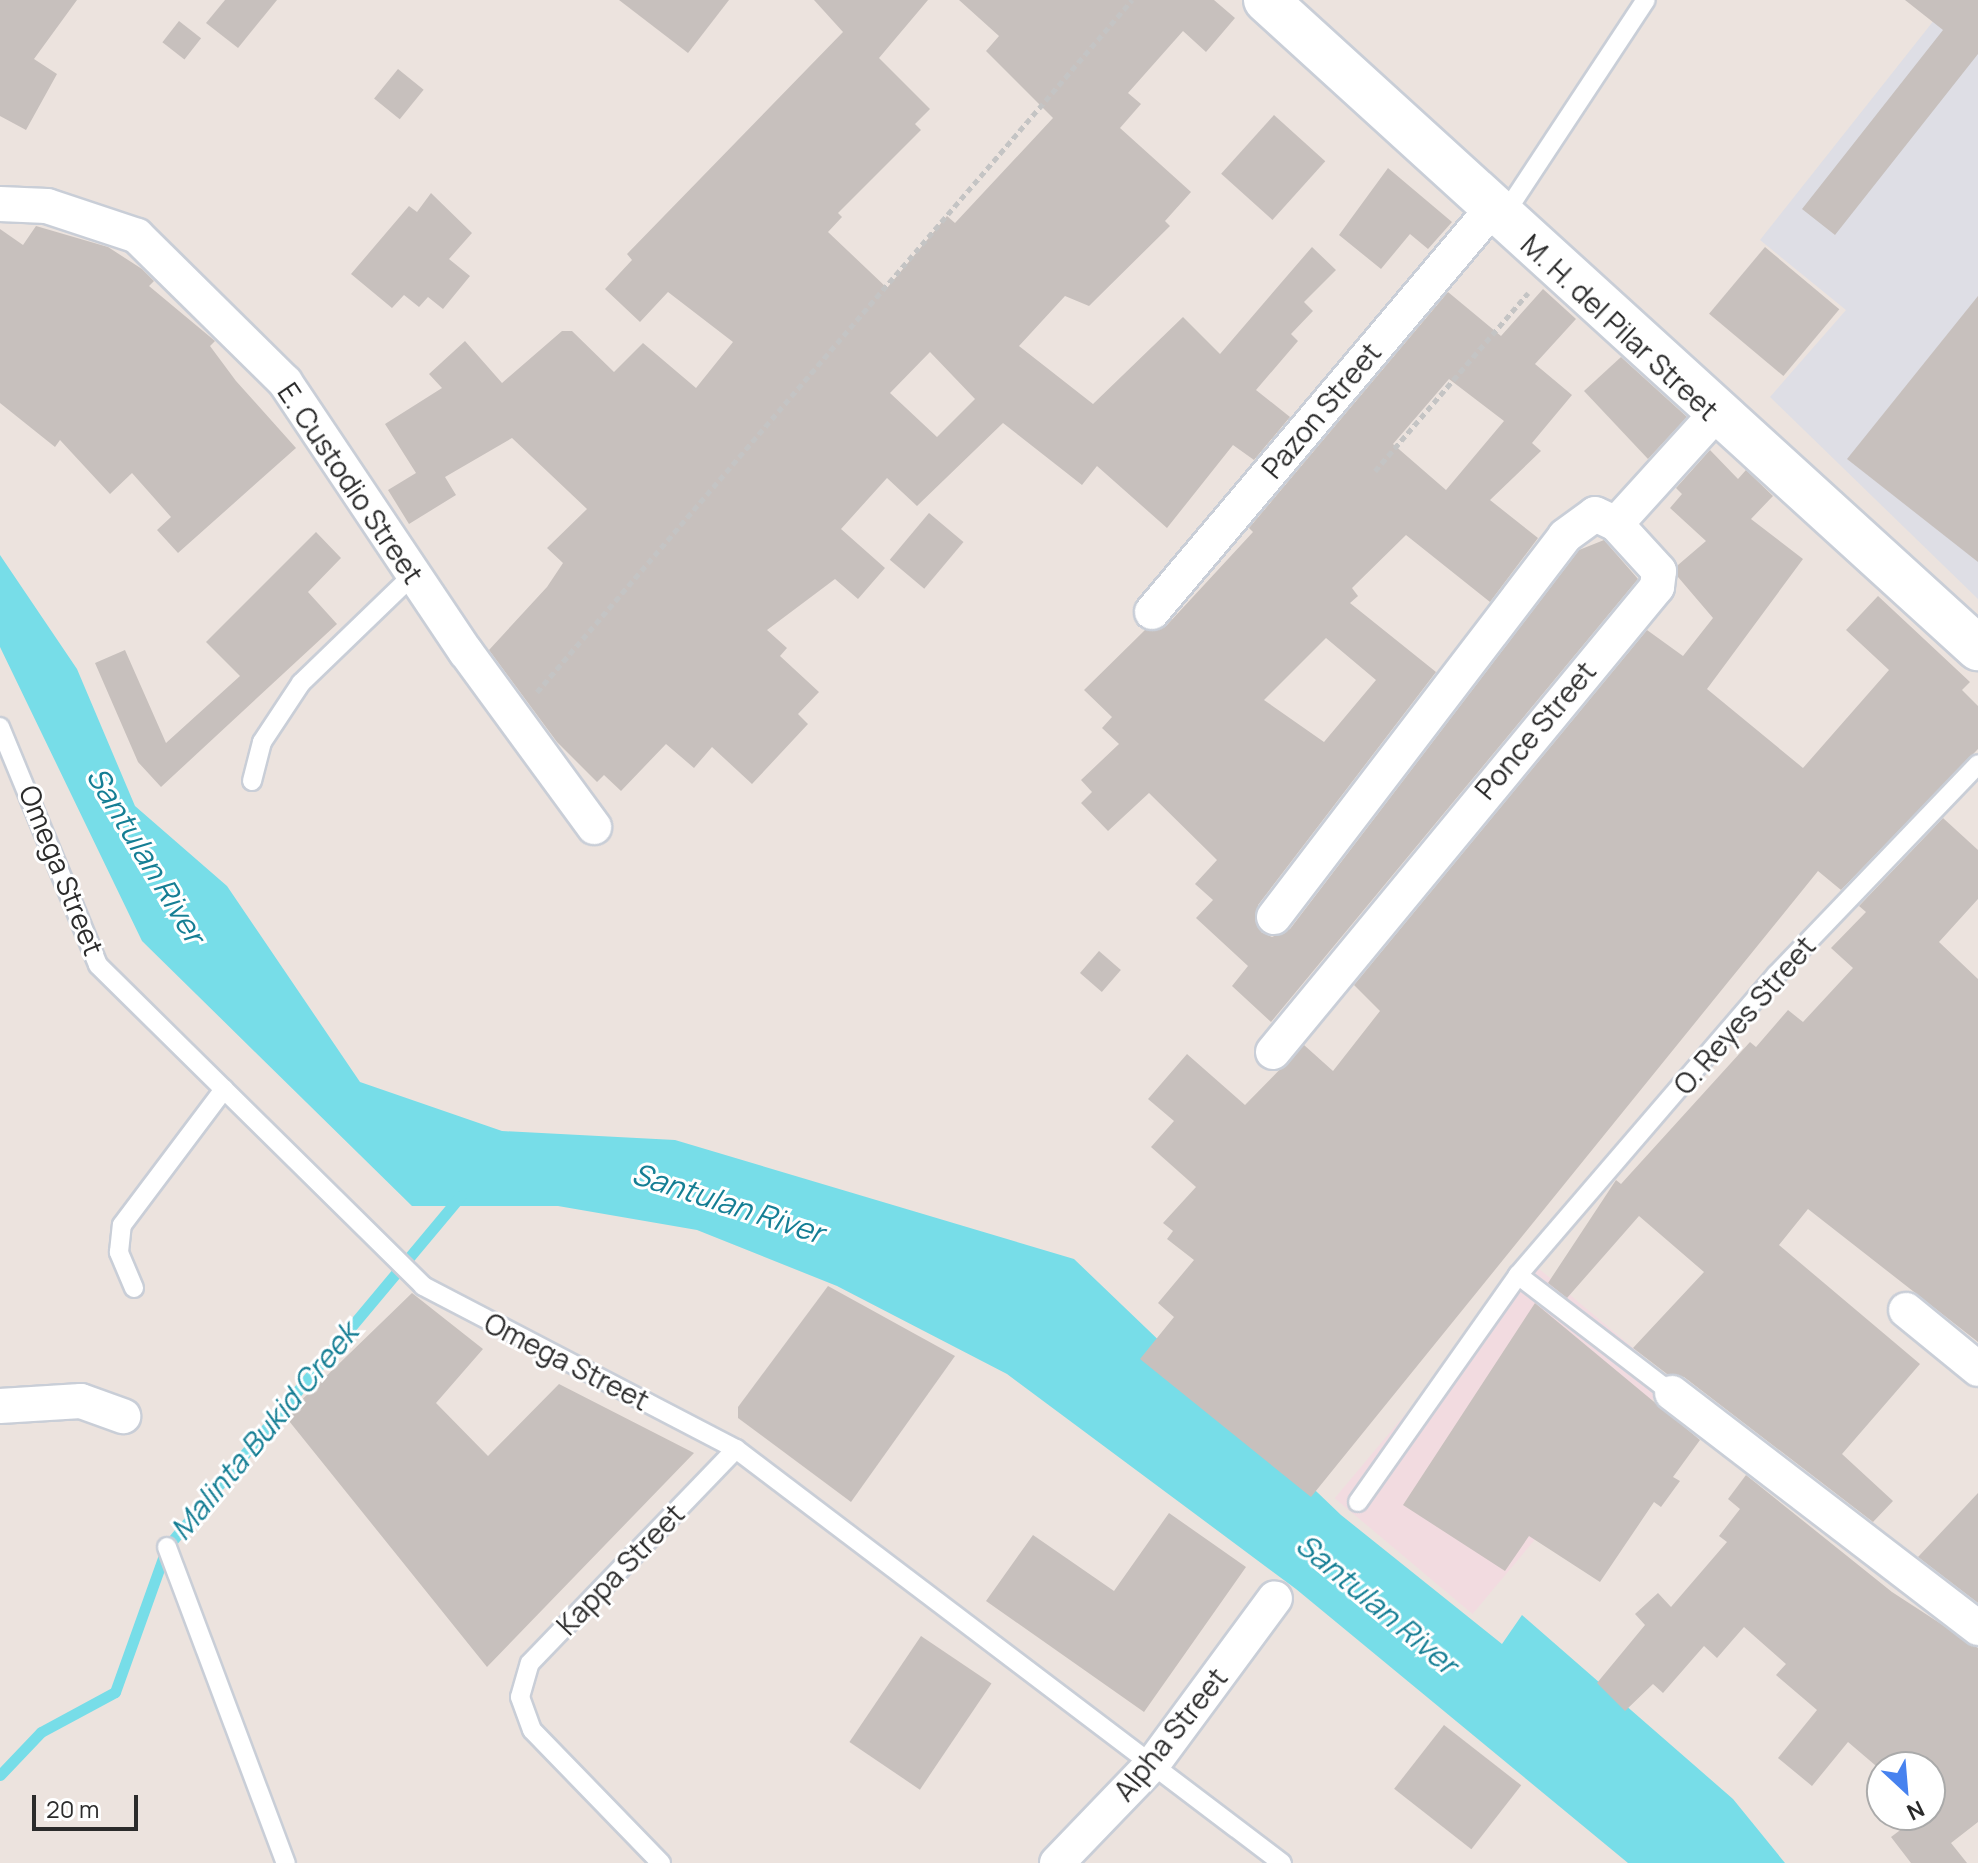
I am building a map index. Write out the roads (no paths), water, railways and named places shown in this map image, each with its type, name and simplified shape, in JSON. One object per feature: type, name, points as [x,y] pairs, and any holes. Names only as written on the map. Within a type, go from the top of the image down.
[{"type":"main road","name":"M. H. del Pilar Street","points":[[1266,0],[1715,415],[1978,648]]},
{"type":"street","name":"E. Custodio Street","points":[[0,204],[47,206],[137,236],[285,382],[414,574],[594,827]]},
{"type":"street","name":"Pazon Street","points":[[1152,612],[1497,214]]},
{"type":"street","points":[[1274,917],[1565,536],[1595,514],[1616,524],[1715,415]]},
{"type":"street","name":"Ponce Street","points":[[1273,1052],[1657,587],[1659,571],[1616,524]]},
{"type":"street","points":[[1906,1310],[1978,1369]]},
{"type":"street","points":[[1672,1393],[1978,1628]]},
{"type":"street","points":[[0,1406],[81,1401],[123,1416]]},
{"type":"street","name":"Alpha Street","points":[[1057,1863],[1155,1761],[1275,1598]]},
{"type":"lane","points":[[1497,214],[1646,0]]},
{"type":"lane","points":[[252,781],[262,742],[301,683],[414,574]]},
{"type":"lane","name":"Omega Street","points":[[0,727],[98,965],[419,1283],[736,1449],[1155,1761],[1282,1863]]},
{"type":"lane","name":"O. Reyes Street","points":[[1358,1502],[1518,1275],[1776,975],[1978,764]]},
{"type":"lane","points":[[134,1288],[119,1252],[122,1225],[224,1089]]},
{"type":"lane","points":[[1518,1275],[1672,1393]]},
{"type":"lane","name":"Kappa Street","points":[[661,1863],[532,1730],[520,1697],[530,1663],[736,1449]]},
{"type":"lane","points":[[167,1547],[286,1863]]},
{"type":"water","name":"Santulan River","points":[[0,555],[77,669],[135,806],[227,886],[360,1082],[502,1131],[675,1140],[1074,1259],[1341,1515],[1502,1644],[1522,1615],[1733,1799],[1785,1863],[1628,1863],[1296,1589],[1007,1374],[837,1286],[697,1230],[558,1206],[412,1206],[142,941],[0,647]]},
{"type":"waterway","name":"Malinta Bukid Creek","points":[[0,1775],[41,1732],[115,1692],[167,1547],[461,1196]]}]
